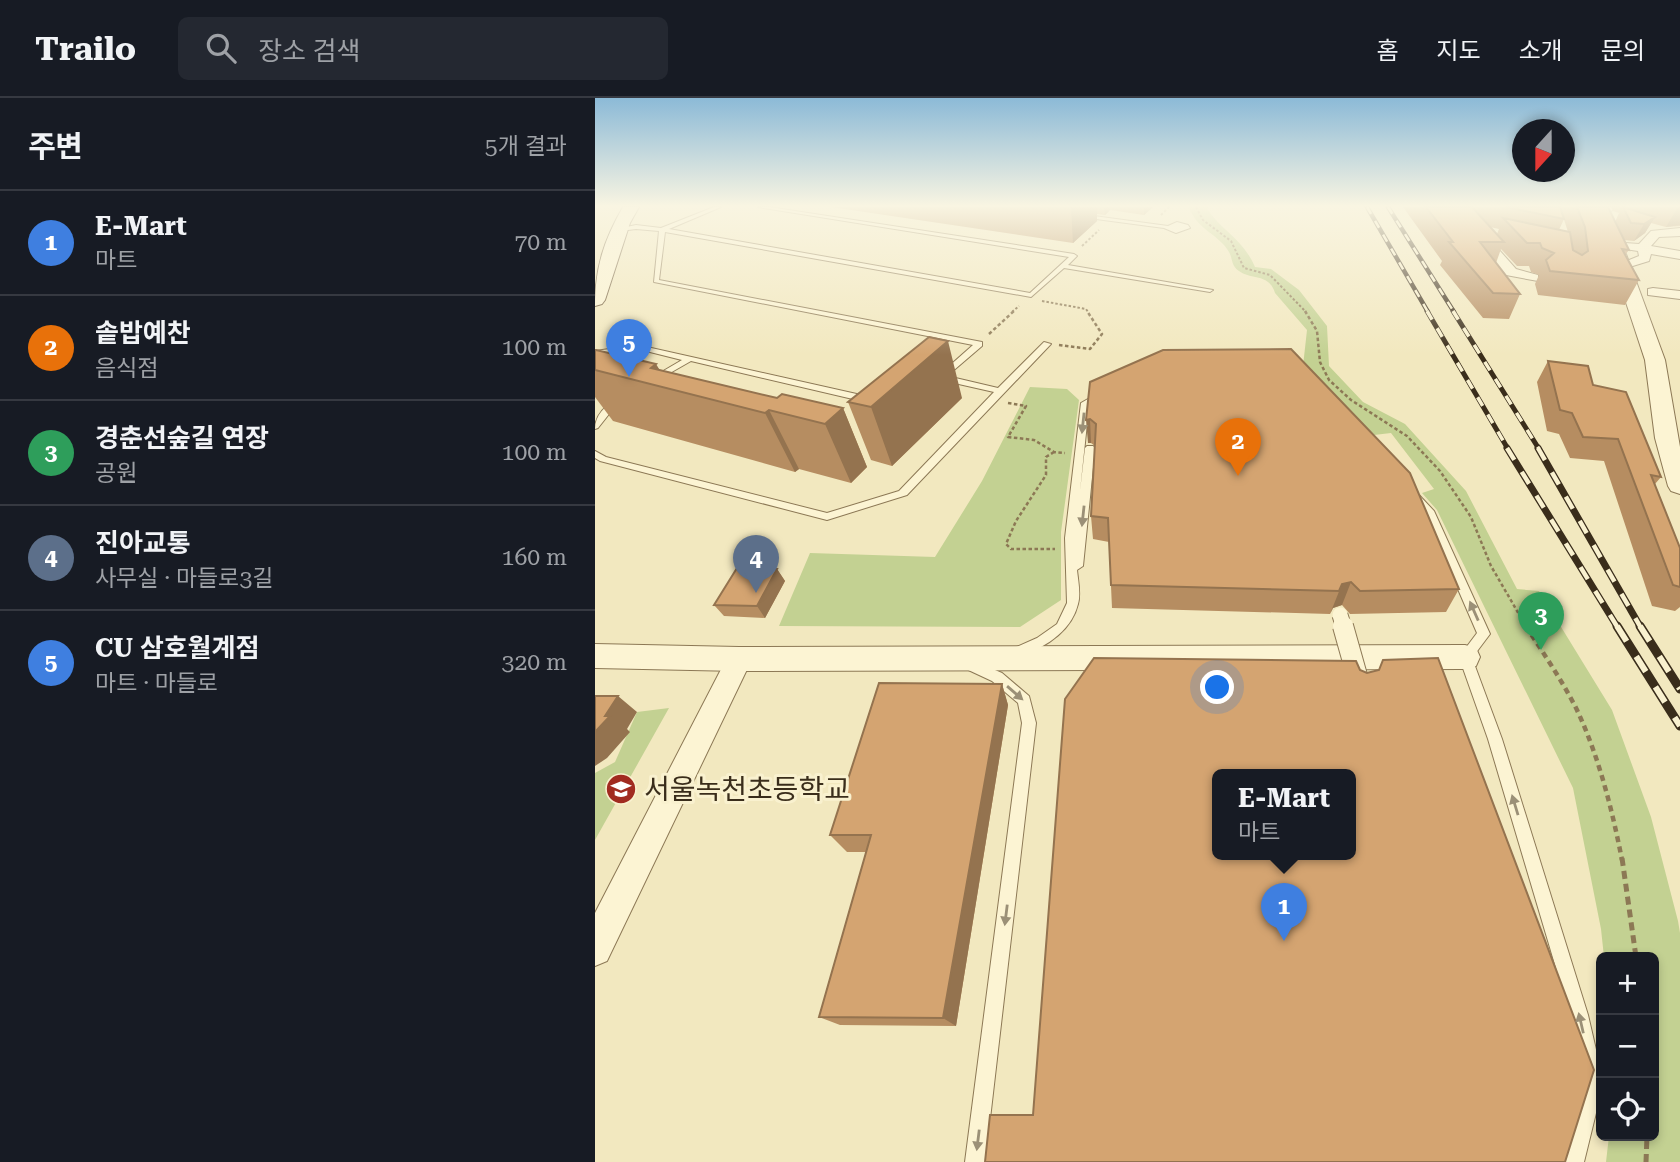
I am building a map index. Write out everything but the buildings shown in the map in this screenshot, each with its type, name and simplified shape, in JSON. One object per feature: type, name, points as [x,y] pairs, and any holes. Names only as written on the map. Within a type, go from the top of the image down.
[{"type":"main road","points":[[595,300],[610,257]]},
{"type":"street","points":[[1496,257],[1509,273],[1533,278]]},
{"type":"street","points":[[1620,257],[1655,360],[1666,438],[1680,486]]},
{"type":"street","points":[[1623,265],[1645,257]]},
{"type":"street","points":[[1653,292],[1680,295]]},
{"type":"street","points":[[1340,615],[1359,683]]},
{"type":"street","points":[[595,656],[739,659],[1465,657]]},
{"type":"street","points":[[595,949],[739,659]]},
{"type":"lane","points":[[659,257],[656,281],[979,344]]},
{"type":"lane","points":[[808,257],[1029,297],[1073,257]]},
{"type":"lane","points":[[1062,267],[1210,290]]},
{"type":"lane","points":[[931,385],[979,344]]},
{"type":"lane","points":[[595,454],[603,459],[827,517],[903,493],[1047,344]]},
{"type":"lane","points":[[595,353],[638,347],[878,402]]},
{"type":"lane","points":[[644,386],[689,359]]},
{"type":"lane","points":[[940,377],[1000,391]]},
{"type":"lane","points":[[1073,603],[1070,538],[1085,403],[1110,391]]},
{"type":"lane","points":[[595,426],[610,407],[633,393]]},
{"type":"lane","points":[[1003,659],[1041,641],[1061,627],[1073,603],[1090,448]]},
{"type":"lane","points":[[1410,491],[1429,511],[1484,634],[1465,657],[1495,738],[1579,1015],[1590,1067],[1587,1113],[1574,1162]]},
{"type":"lane","points":[[957,659],[997,677],[1024,700],[1029,723],[975,1162]]},
{"type":"path","points":[[979,344],[1029,297],[1086,309],[1102,334],[1090,349],[1047,344]]},
{"type":"path","points":[[1022,406],[1026,407],[1008,437],[1034,440],[1054,452],[1067,453]]},
{"type":"path","points":[[1054,452],[1047,457],[1046,475],[1041,486],[1016,521],[1006,544],[1011,549],[1056,548]]},
{"type":"path","points":[[1646,1162],[1647,1141]]},
{"type":"green space","points":[[1230,257],[1250,257],[1255,267],[1271,269],[1299,290],[1327,326],[1329,366],[1363,402],[1405,424],[1466,491],[1517,589],[1539,591],[1612,710],[1651,817],[1680,933],[1680,1162],[1606,1162],[1608,1141],[1659,1141],[1659,952],[1603,952],[1573,788],[1437,510],[1422,493],[1434,489],[1391,433],[1374,435],[1303,366],[1307,330],[1275,293],[1269,282],[1236,269]]},
{"type":"green space","points":[[1030,387],[1067,389],[1079,400],[1061,532],[1061,600],[1020,627],[779,626],[810,553],[935,557],[982,481]]},
{"type":"green space","points":[[669,708],[595,840],[595,773],[615,762],[637,712]]},
{"type":"railway","points":[[1396,257],[1428,312]]},
{"type":"railway","points":[[1419,257],[1454,312]]},
{"type":"railway","points":[[1427,311],[1508,449]]},
{"type":"railway","points":[[1453,311],[1539,449]]},
{"type":"railway","points":[[1507,448],[1618,628]]},
{"type":"railway","points":[[1538,448],[1641,628]]},
{"type":"railway","points":[[1617,626],[1680,726]]},
{"type":"railway","points":[[1640,626],[1680,689]]},
{"type":"place","name":"CU 삼호월계점","points":[[629,377]]},
{"type":"place","name":"솥밥예찬","points":[[1238,476]]},
{"type":"place","name":"진아교통","points":[[756,593]]},
{"type":"place","name":"경춘선숲길 연장","points":[[1541,650]]},
{"type":"place","name":"서울녹천초등학교","points":[[621,789]]},
{"type":"place","name":"E-Mart","points":[[1284,941]]}]
